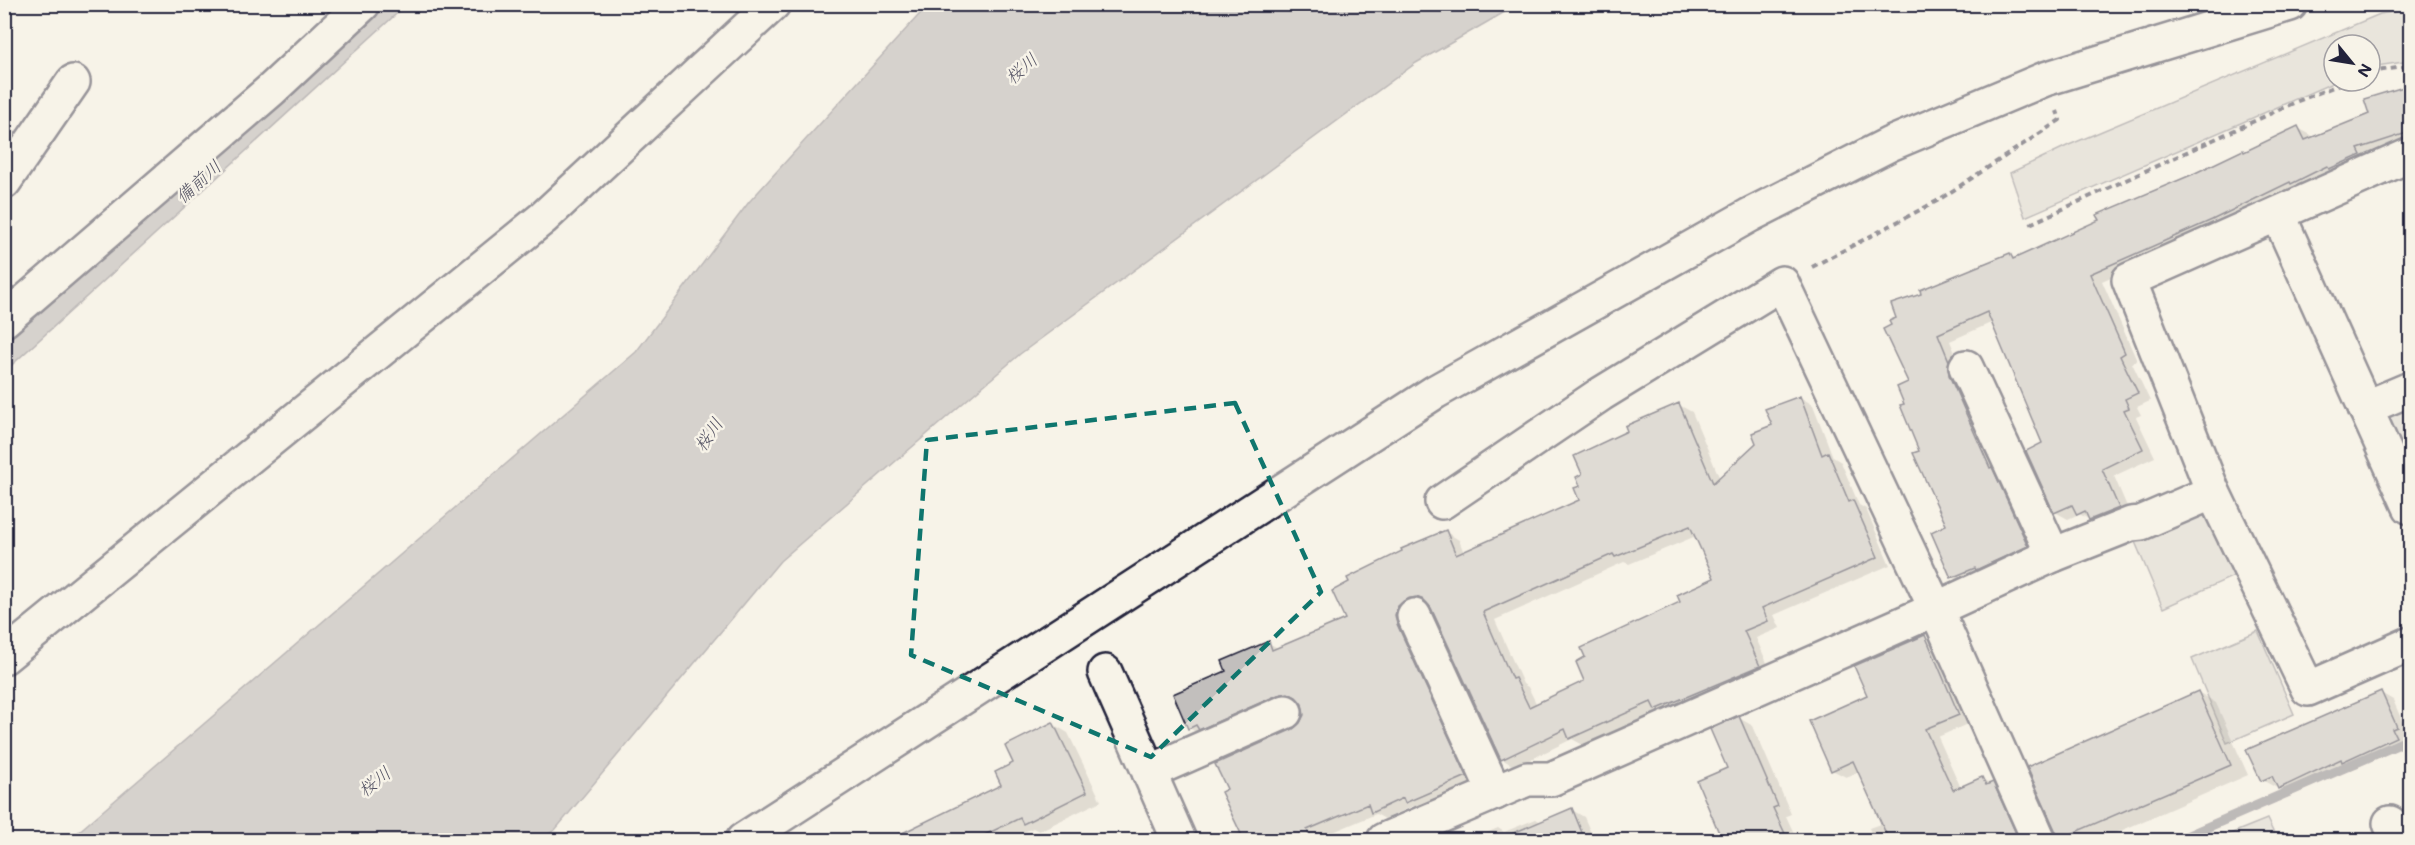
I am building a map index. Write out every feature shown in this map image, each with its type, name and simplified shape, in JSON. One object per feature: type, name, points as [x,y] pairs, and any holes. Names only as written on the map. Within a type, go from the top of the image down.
[{"type":"street","points":[[11,305],[271,90],[363,4]]},
{"type":"street","points":[[4,657],[543,218],[773,4]]},
{"type":"street","points":[[743,840],[1435,392],[1750,215],[1890,144],[2045,79],[2290,4]]},
{"type":"street","points":[[4,182],[73,82]]},
{"type":"street","points":[[2410,155],[2129,280],[2213,492],[2308,690],[2410,644]]},
{"type":"street","points":[[2278,214],[2410,507]]},
{"type":"street","points":[[1442,502],[1601,394],[1782,283],[1936,609],[2039,840]]},
{"type":"street","points":[[1966,367],[2053,555]]},
{"type":"street","points":[[2365,408],[2410,389]]},
{"type":"street","points":[[1384,840],[1527,779],[1551,779],[2053,555],[2132,524],[2141,523],[2213,492]]},
{"type":"street","points":[[1414,616],[1495,793]]},
{"type":"street","points":[[1105,672],[1179,840]]},
{"type":"street","points":[[1149,772],[1285,711]]},
{"type":"path","points":[[2382,70],[2410,66]]},
{"type":"path","points":[[1782,283],[1937,201],[2060,120],[2045,79]]},
{"type":"path","points":[[2030,224],[2322,92]]},
{"type":"highlighted area","points":[[1235,403],[1321,592],[1151,757],[911,655],[927,440]]},
{"type":"shaded area","points":[[2410,9],[2410,61],[2382,65],[2382,33],[2335,33],[2380,14]]},
{"type":"shaded area","points":[[2322,38],[2322,88],[2025,217],[2010,173],[2069,145]]},
{"type":"shaded area","points":[[2410,401],[2410,475],[2388,421],[2394,408]]},
{"type":"shaded area","points":[[2201,513],[2209,521],[2234,576],[2163,608],[2133,537]]},
{"type":"shaded area","points":[[2258,631],[2294,714],[2227,743],[2192,659]]},
{"type":"shaded area","points":[[2267,819],[2277,840],[2215,840]]},
{"type":"water","name":"備前川","points":[[378,5],[406,5],[5,371],[4,344]]},
{"type":"water","name":"桜川","points":[[928,5],[1517,5],[1416,63],[1020,354],[780,561],[555,830],[539,840],[69,840],[636,352],[749,202]]},
{"type":"building","points":[[2410,85],[2410,132],[2358,149],[2361,155],[2329,169],[2327,166],[2291,184],[2290,182],[2212,220],[2090,274],[2125,353],[2120,356],[2138,393],[2125,399],[2129,408],[2124,410],[2143,449],[2102,469],[2119,508],[2089,520],[2085,511],[2077,515],[2072,505],[2054,513],[2026,451],[2042,443],[1987,312],[1938,334],[1949,361],[1949,375],[2028,546],[1976,570],[1975,568],[1951,578],[1931,532],[1946,525],[1913,453],[1919,451],[1900,405],[1904,404],[1897,387],[1908,382],[1883,329],[1891,325],[1889,321],[1896,318],[1891,304],[1921,294],[1920,290],[2010,253],[2013,259],[2099,220],[2096,215],[2191,175],[2243,150],[2244,152],[2298,126],[2305,140],[2369,114],[2364,99]]},
{"type":"building","points":[[1800,396],[1822,455],[1828,452],[1849,502],[1853,500],[1878,557],[1762,608],[1768,621],[1744,631],[1760,666],[1655,710],[1651,702],[1569,739],[1565,729],[1501,760],[1431,608],[1424,600],[1416,597],[1407,599],[1398,606],[1395,615],[1397,624],[1467,776],[1405,803],[1403,798],[1371,813],[1368,804],[1307,830],[1311,840],[1244,840],[1221,792],[1227,789],[1215,764],[1293,729],[1304,715],[1302,704],[1288,693],[1278,695],[1199,730],[1196,725],[1188,729],[1173,694],[1226,671],[1222,661],[1269,641],[1272,650],[1345,619],[1332,591],[1349,582],[1347,578],[1402,551],[1401,549],[1446,530],[1456,555],[1579,500],[1574,488],[1580,486],[1576,477],[1582,474],[1574,456],[1627,431],[1625,426],[1679,403],[1713,483],[1756,443],[1752,433],[1772,425],[1765,409]],"holes":[[[1690,526],[1714,578],[1677,595],[1680,602],[1581,648],[1585,657],[1576,662],[1584,681],[1529,707],[1515,678],[1512,679],[1483,612],[1613,554],[1615,557]]]},
{"type":"building","points":[[1925,635],[1959,715],[1925,729],[1953,790],[1982,777],[1986,785],[1993,782],[2019,840],[1889,840],[1853,761],[1831,771],[1809,721],[1867,695],[1854,666]]},
{"type":"building","points":[[2198,691],[2231,765],[2057,840],[2056,832],[2027,767]]},
{"type":"building","points":[[2381,691],[2397,727],[2392,729],[2396,737],[2342,762],[2341,759],[2278,789],[2272,776],[2261,781],[2246,750]]},
{"type":"building","points":[[1739,716],[1778,806],[1773,808],[1788,840],[1722,840],[1697,781],[1727,768],[1710,729]]},
{"type":"building","points":[[1053,722],[1087,792],[1023,824],[1020,818],[974,840],[888,840],[1001,785],[995,772],[1013,763],[1005,746]]},
{"type":"building","points":[[1572,808],[1585,840],[1497,840]]},
{"type":"waterway","points":[[2178,840],[2410,739]]}]
